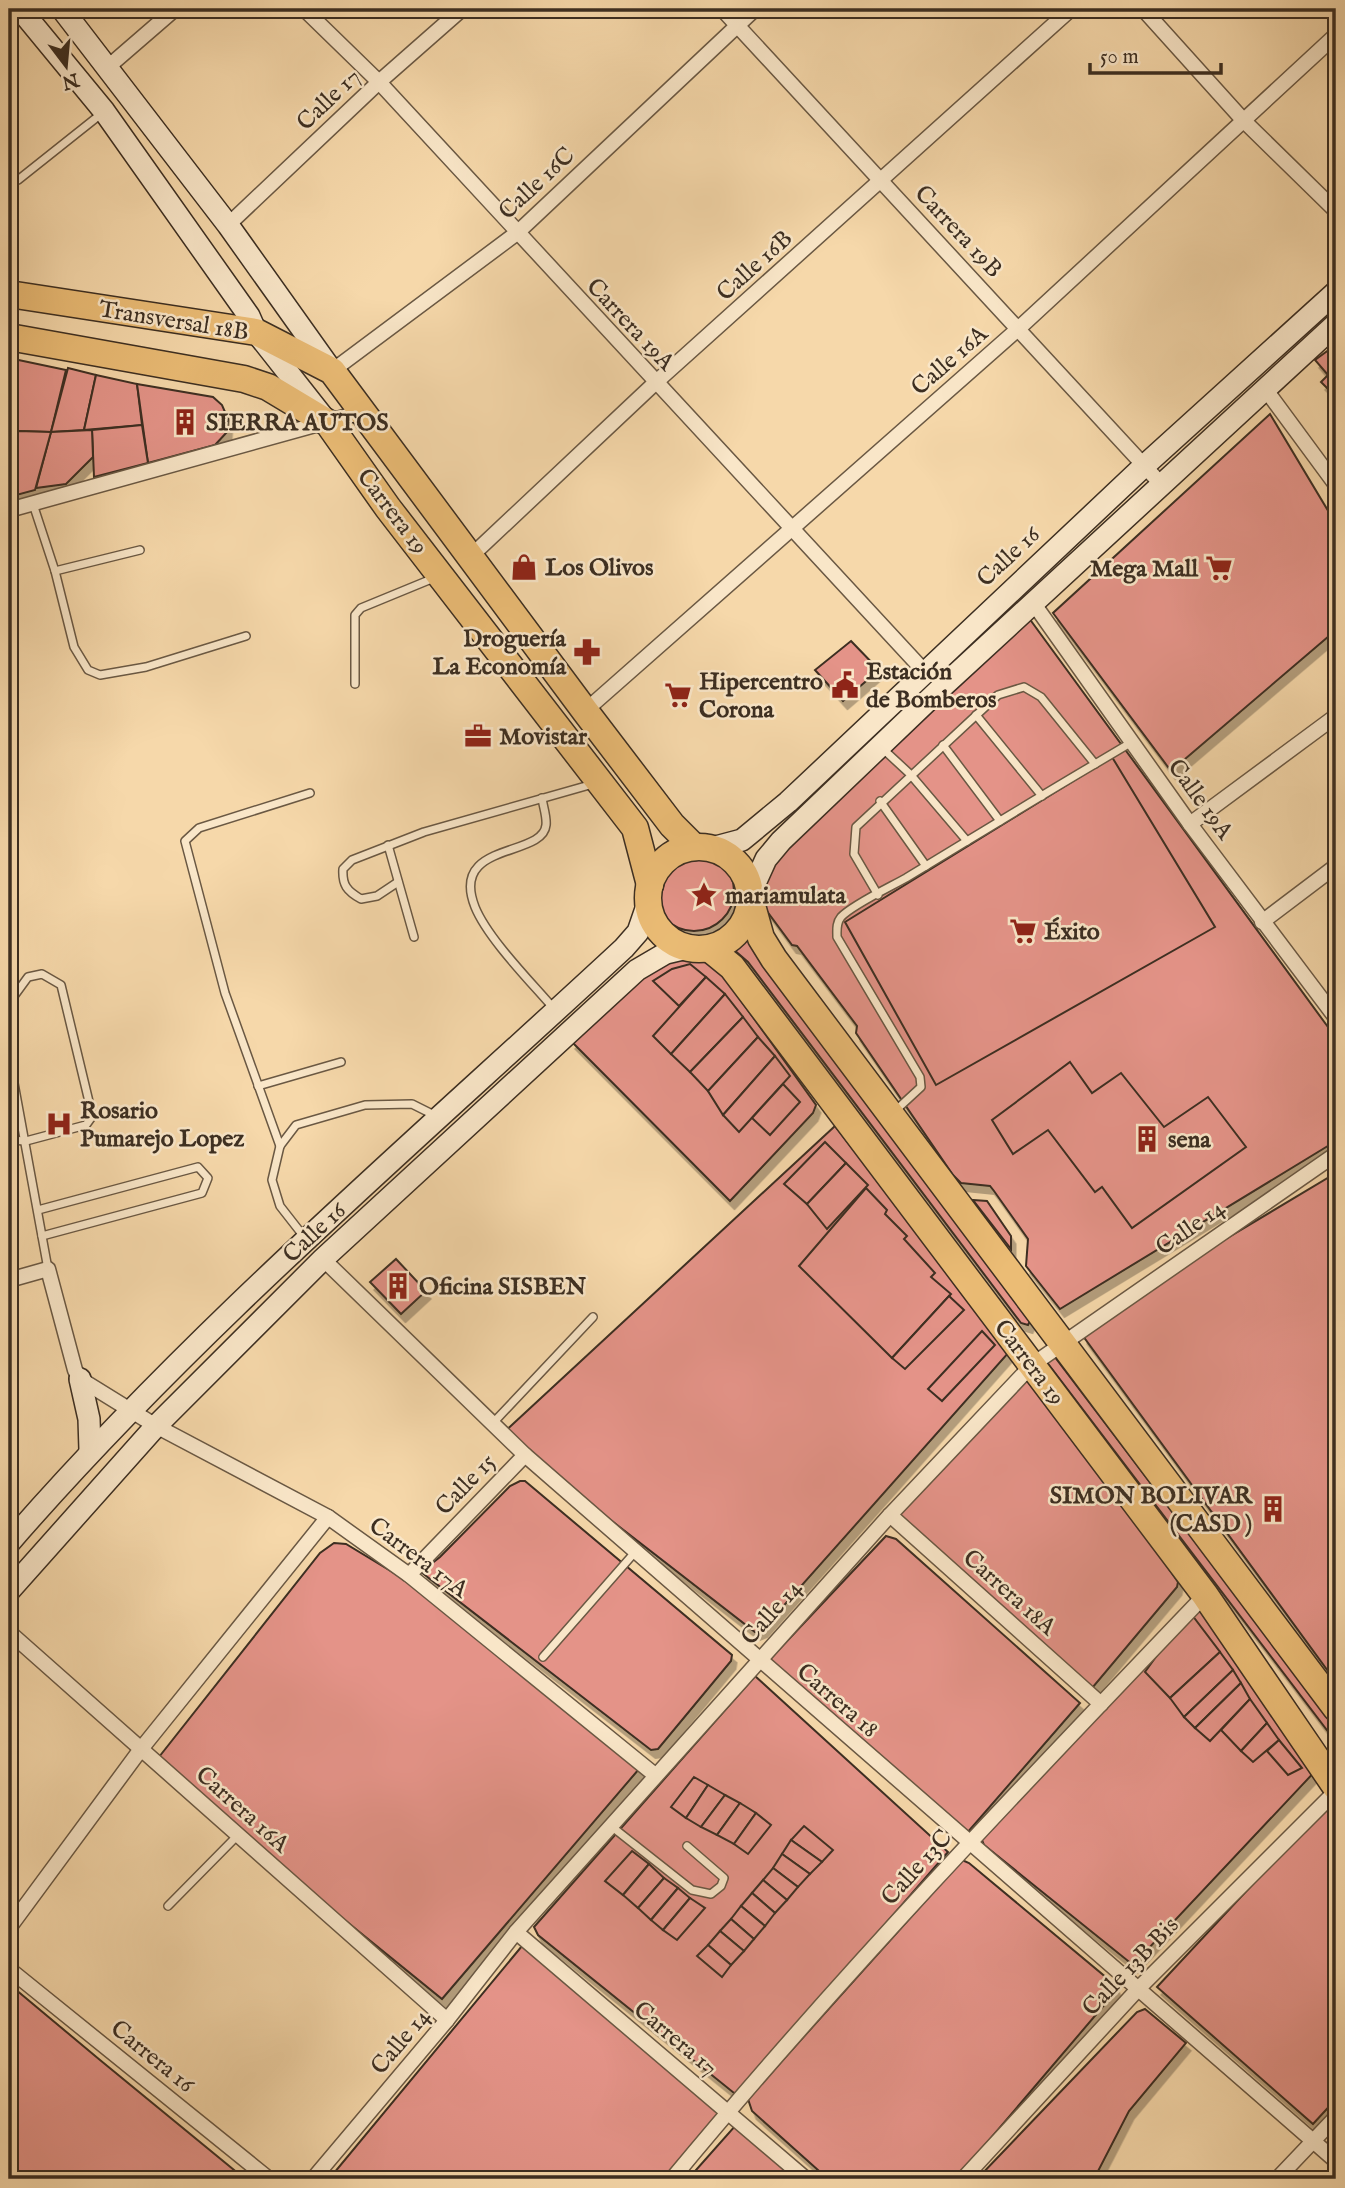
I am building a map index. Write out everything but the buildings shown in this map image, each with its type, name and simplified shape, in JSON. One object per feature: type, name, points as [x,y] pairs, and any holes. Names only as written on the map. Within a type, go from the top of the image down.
[{"type":"highway","name":"Transversal 18B","points":[[9,294],[256,332],[332,371]]},
{"type":"highway","name":"Transversal 18B","points":[[9,337],[244,379],[268,387],[328,423]]},
{"type":"highway","name":"Carrera 19","points":[[332,371],[469,558],[672,825],[703,848]]},
{"type":"highway","name":"Carrera 19","points":[[328,423],[388,508],[635,828],[649,894]]},
{"type":"highway","points":[[703,848],[728,856],[741,868],[751,897],[741,928],[727,942],[698,948],[670,941],[657,928],[649,894],[663,862],[677,852],[703,848]]},
{"type":"highway","name":"Carrera 19","points":[[751,897],[761,938],[774,959],[1336,1708]]},
{"type":"highway","name":"Carrera 19","points":[[698,948],[732,967],[1205,1595],[1336,1789]]},
{"type":"main road","name":"Carrera 19","points":[[20,9],[104,111],[249,316],[256,332],[328,423]]},
{"type":"main road","name":"Carrera 19","points":[[62,9],[228,225],[332,371]]},
{"type":"main road","name":"Calle 16","points":[[703,848],[733,844],[758,828],[1144,466],[1336,292]]},
{"type":"main road","points":[[751,897],[766,859],[781,841],[1336,324]]},
{"type":"main road","name":"Calle 16","points":[[9,1543],[90,1450],[306,1240],[631,940],[645,919],[649,894]]},
{"type":"main road","name":"Calle 16","points":[[9,1591],[156,1426],[323,1259],[636,970],[666,953],[698,948]]},
{"type":"main road","points":[[80,1379],[89,1419],[90,1450]]},
{"type":"street","points":[[108,67],[175,9]]},
{"type":"street","name":"Carrera 19A","points":[[304,9],[379,82],[924,671]]},
{"type":"street","name":"Calle 17","points":[[228,225],[379,82],[462,9]]},
{"type":"street","name":"Carrera 19B","points":[[722,9],[1162,485]]},
{"type":"street","name":"Calle 16C","points":[[332,371],[517,233],[755,9]]},
{"type":"street","name":"Calle 16B","points":[[469,558],[655,383],[1071,9]]},
{"type":"street","points":[[1143,9],[1244,121],[1336,211]]},
{"type":"street","name":"Calle 16A","points":[[585,711],[1018,329],[1336,35]]},
{"type":"street","points":[[1266,390],[1336,485]]},
{"type":"street","points":[[9,510],[362,412]]},
{"type":"street","name":"Calle 19A","points":[[1034,604],[1190,824],[1336,1018]]},
{"type":"street","points":[[1190,824],[1336,716]]},
{"type":"street","points":[[1262,922],[1336,866]]},
{"type":"street","name":"Calle 14","points":[[313,2179],[447,2021],[516,1932],[758,1660],[1032,1365],[1336,1154]]},
{"type":"street","name":"Carrera 18","points":[[323,1259],[525,1455],[967,1843],[1336,2161]]},
{"type":"street","points":[[9,1280],[48,1269],[75,1370],[80,1379]]},
{"type":"street","name":"Carrera 17A","points":[[80,1379],[156,1426],[328,1517],[409,1575],[655,1775]]},
{"type":"street","name":"Calle 15","points":[[409,1575],[525,1455]]},
{"type":"street","name":"Carrera 18A","points":[[890,1515],[1101,1704]]},
{"type":"street","points":[[9,1928],[141,1749],[328,1517]]},
{"type":"street","name":"Calle 13C","points":[[672,2179],[727,2112],[967,1843],[1205,1595]]},
{"type":"street","name":"Carrera 16A","points":[[9,1632],[447,2021]]},
{"type":"street","name":"Calle 13B Bis","points":[[963,2179],[1137,1989],[1336,1789]]},
{"type":"street","name":"Carrera 17","points":[[516,1932],[806,2179]]},
{"type":"street","name":"Carrera 16","points":[[9,1969],[269,2179]]},
{"type":"street","points":[[1277,2179],[1336,2117]]},
{"type":"lane","points":[[18,180],[104,111]]},
{"type":"lane","points":[[33,504],[55,571],[74,647],[88,670],[100,675],[146,667],[246,636]]},
{"type":"lane","points":[[55,571],[140,550]]},
{"type":"lane","points":[[355,684],[355,615],[361,608],[441,575]]},
{"type":"lane","points":[[878,895],[854,854],[856,827],[998,695],[1024,687],[1041,697],[1095,764]]},
{"type":"lane","points":[[976,715],[1042,796]]},
{"type":"lane","points":[[891,1115],[921,1087],[920,1077],[837,937],[836,927],[841,917],[1132,742]]},
{"type":"lane","points":[[943,745],[1000,821]]},
{"type":"lane","points":[[880,747],[910,774],[967,841]]},
{"type":"lane","points":[[398,882],[377,896],[360,899],[349,893],[342,881],[343,869],[352,860],[388,845],[600,782]]},
{"type":"lane","points":[[280,1146],[225,993],[186,841],[199,828],[310,793]]},
{"type":"lane","points":[[542,799],[547,827],[541,836],[487,859],[474,877],[472,893],[476,909],[505,951],[556,1011]]},
{"type":"lane","points":[[880,802],[926,866]]},
{"type":"lane","points":[[388,845],[414,937]]},
{"type":"lane","points":[[9,1003],[28,977],[42,974],[61,985],[91,1110],[91,1118],[86,1125],[26,1141],[9,1140]]},
{"type":"lane","points":[[9,1056],[48,1269]]},
{"type":"lane","points":[[258,1086],[341,1062]]},
{"type":"lane","points":[[306,1240],[280,1206],[272,1180],[280,1146],[296,1125],[365,1105],[412,1104],[440,1118]]},
{"type":"lane","points":[[38,1210],[198,1167],[208,1178],[202,1193],[42,1236]]},
{"type":"lane","points":[[493,1423],[593,1317]]},
{"type":"lane","points":[[543,1657],[636,1552]]},
{"type":"lane","points":[[611,1826],[692,1890],[711,1894],[721,1886],[723,1878],[687,1846]]},
{"type":"lane","points":[[168,1906],[238,1835]]},
{"type":"place","name":"SIERRA AUTOS","points":[[185,422]]},
{"type":"place","name":"Los Olivos","points":[[524,567]]},
{"type":"place","name":"Mega Mall","points":[[1219,568]]},
{"type":"place","name":"Droguería La Economía","points":[[587,652]]},
{"type":"place","name":"Estación de Bomberos","points":[[845,685]]},
{"type":"place","name":"Hipercentro Corona","points":[[678,695]]},
{"type":"place","name":"Movistar","points":[[478,736]]},
{"type":"place","name":"mariamulata","points":[[704,895]]},
{"type":"place","name":"Éxito","points":[[1023,931]]},
{"type":"place","name":"Rosario Pumarejo Lopez","points":[[59,1124]]},
{"type":"place","name":"sena","points":[[1147,1139]]},
{"type":"place","name":"Oficina SISBEN","points":[[398,1286]]},
{"type":"place","name":"SIMON BOLIVAR (CASD )","points":[[1273,1509]]}]
